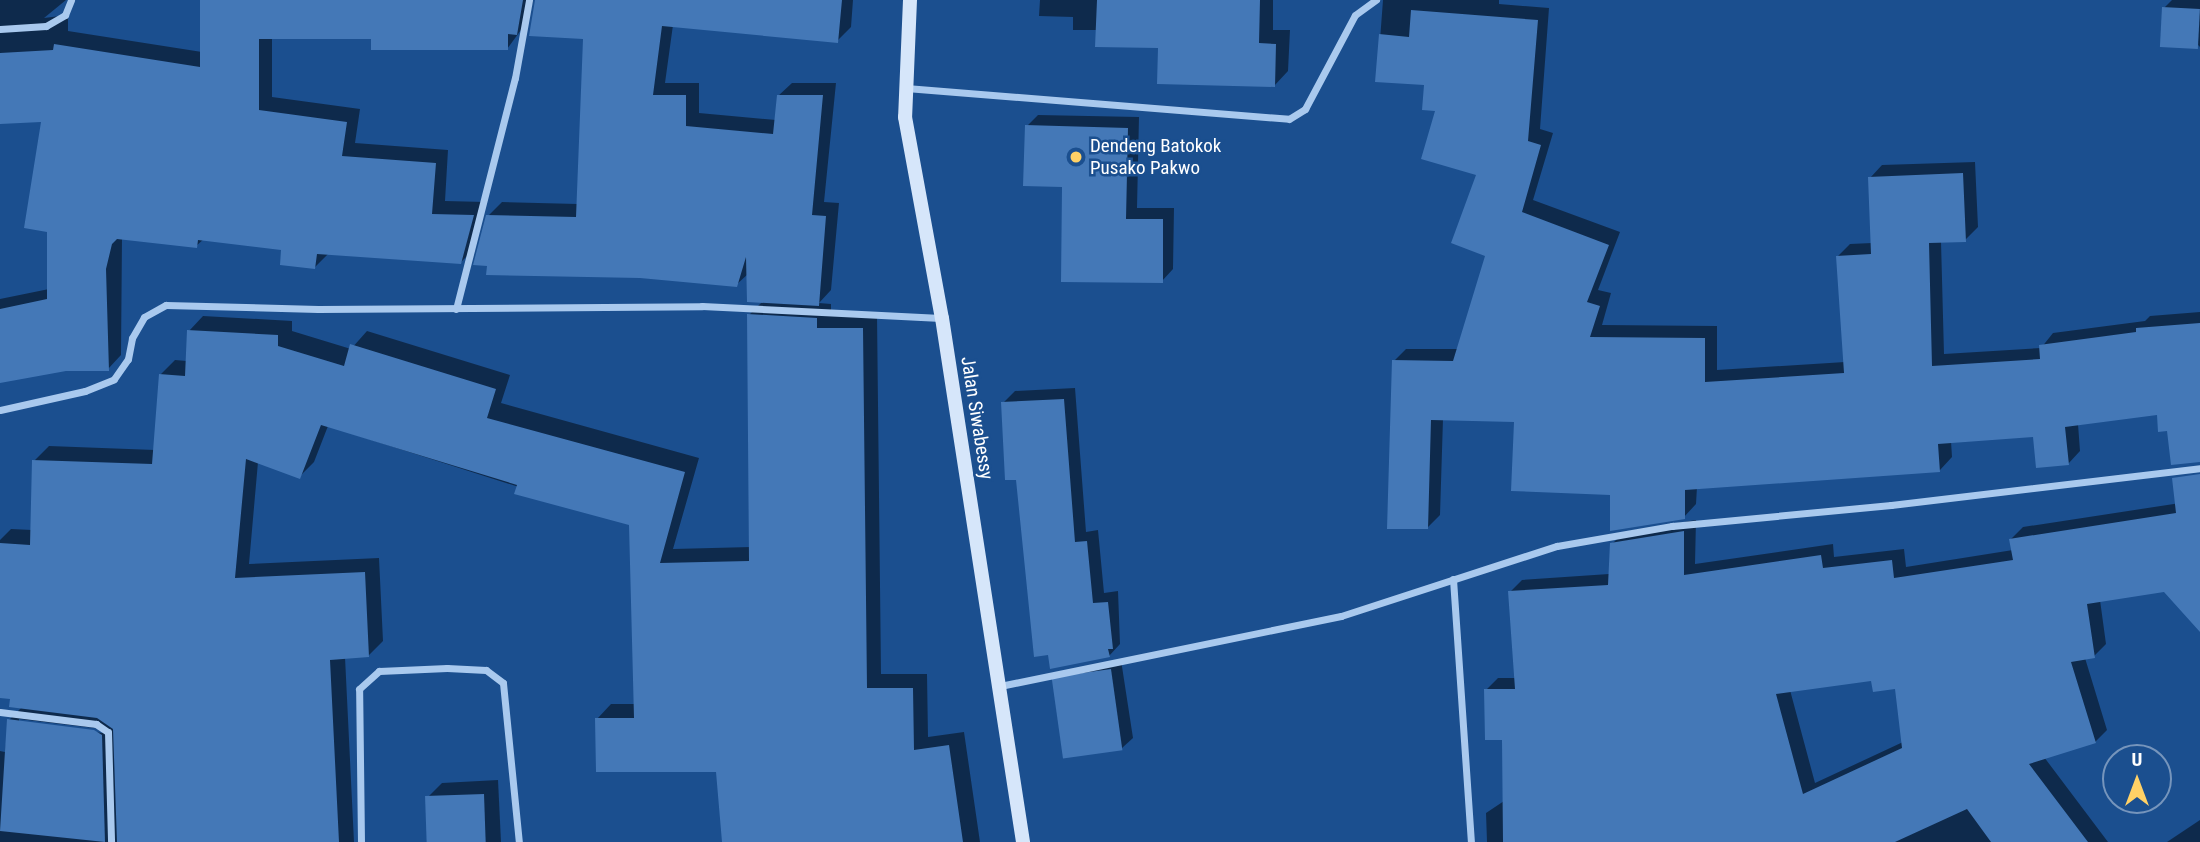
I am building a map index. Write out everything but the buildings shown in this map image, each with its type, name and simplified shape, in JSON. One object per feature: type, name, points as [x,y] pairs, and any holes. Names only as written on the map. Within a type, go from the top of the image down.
[{"type":"main road","name":"Jalan Siwabessy","points":[[910,0],[905,117],[942,318],[1023,842]]},
{"type":"street","points":[[0,29],[46,26],[65,15],[71,0]]},
{"type":"street","points":[[456,309],[515,78],[529,0]]},
{"type":"street","points":[[905,88],[1289,120],[1305,108],[1355,15],[1376,0]]},
{"type":"street","points":[[0,410],[85,391],[114,379],[128,359],[132,338],[144,317],[166,305],[456,309],[702,306],[942,318]]},
{"type":"street","points":[[1000,686],[1328,619],[1557,546],[1672,526],[1891,505],[2200,468]]},
{"type":"street","points":[[1452,579],[1471,842]]},
{"type":"street","points":[[361,842],[359,689],[379,671],[447,667],[486,670],[503,683],[519,842]]},
{"type":"street","points":[[0,712],[96,724],[108,732],[111,842]]},
{"type":"place","name":"Dendeng Batokok Pusako Pakwo","points":[[1076,157]]}]
